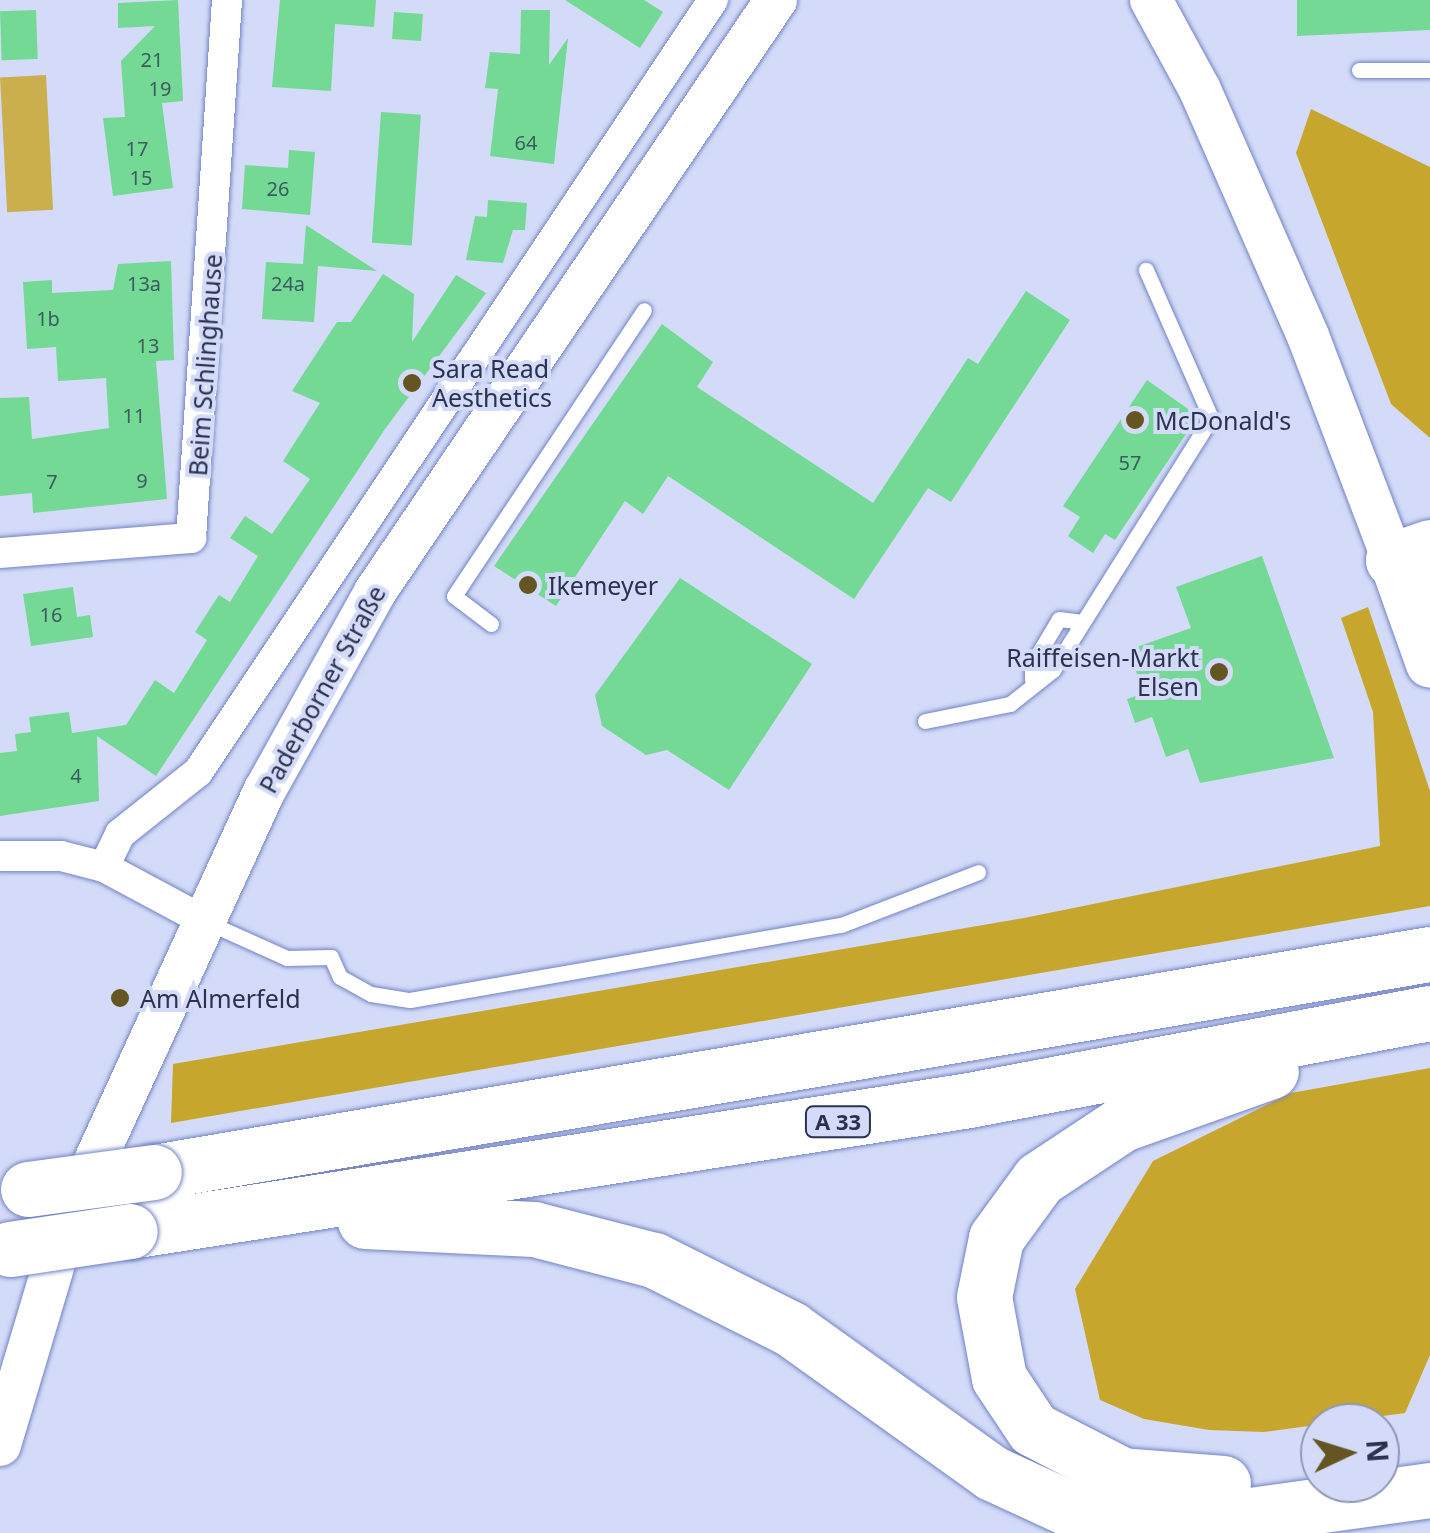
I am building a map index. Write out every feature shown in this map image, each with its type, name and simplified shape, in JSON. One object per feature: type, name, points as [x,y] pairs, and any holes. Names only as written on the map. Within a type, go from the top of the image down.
[{"type":"highway","points":[[14,1191],[154,1172],[1430,954]]},
{"type":"highway","points":[[1300,1473],[1169,1483],[1068,1454],[1032,1429],[999,1378],[986,1330],[989,1263],[1022,1197],[1122,1124],[1430,1014]]},
{"type":"highway","name":"A 33","points":[[5,1250],[969,1100],[1430,1014]]},
{"type":"highway","points":[[242,1214],[534,1229],[654,1260],[791,1329],[992,1473],[1070,1510],[1166,1520],[1408,1488],[1430,1457]]},
{"type":"main road","points":[[1418,566],[1430,664]]},
{"type":"street","name":"Beim Schlinghause","points":[[0,554],[191,538],[228,0]]},
{"type":"street","name":"Paderborner Straße","points":[[104,867],[120,834],[198,772],[713,0]]},
{"type":"street","name":"Paderborner Straße","points":[[0,1445],[66,1224],[201,919],[375,592],[776,0]]},
{"type":"street","points":[[1151,0],[1200,90],[1308,336],[1418,566]]},
{"type":"street","points":[[0,856],[61,856],[104,867],[201,919]]},
{"type":"lane","points":[[1359,70],[1430,70]]},
{"type":"lane","points":[[925,721],[1010,704],[1032,680],[1052,670],[1211,418],[1146,270]]},
{"type":"lane","points":[[491,624],[454,596],[644,310]]},
{"type":"lane","points":[[201,919],[287,958],[331,958],[340,977],[371,994],[410,1000],[842,925],[978,872]]},
{"type":"shaded area","points":[[46,75],[53,210],[7,212],[0,77]]},
{"type":"shaded area","points":[[1311,109],[1430,167],[1430,438],[1391,404],[1296,153]]},
{"type":"shaded area","points":[[1368,607],[1430,791],[1430,906],[171,1123],[173,1064],[1024,918],[1380,846],[1373,712],[1341,618]]},
{"type":"shaded area","points":[[1430,1068],[1430,1355],[1405,1413],[1400,1414],[1400,1403],[1300,1403],[1300,1427],[1264,1432],[1209,1430],[1144,1419],[1100,1400],[1075,1289],[1153,1161],[1291,1093]]},
{"type":"building","points":[[178,0],[183,101],[162,103],[173,188],[113,196],[103,118],[125,117],[121,61],[155,26],[118,28],[118,3]]},
{"type":"building","points":[[280,0],[376,0],[374,27],[335,24],[331,91],[272,87]]},
{"type":"building","points":[[565,0],[644,0],[663,12],[640,48]]},
{"type":"building","points":[[1297,0],[1430,0],[1430,30],[1297,36]]},
{"type":"building","points":[[36,10],[38,59],[2,60],[0,11]]},
{"type":"building","points":[[521,10],[550,10],[549,65],[568,38],[554,164],[490,156],[498,89],[485,88],[490,52],[520,54]]},
{"type":"building","points":[[394,12],[423,14],[421,41],[392,39]]},
{"type":"building","points":[[381,112],[421,115],[412,245],[372,243]]},
{"type":"building","points":[[289,150],[315,152],[310,215],[242,209],[245,165],[288,168]]},
{"type":"building","points":[[488,200],[527,203],[525,230],[513,230],[503,263],[466,260],[475,216],[487,217]]},
{"type":"building","points":[[306,225],[377,271],[318,266],[314,322],[262,319],[266,262],[303,264]]},
{"type":"building","points":[[171,261],[174,360],[156,361],[167,499],[33,513],[32,493],[0,496],[0,398],[29,397],[32,439],[109,428],[106,378],[58,381],[56,347],[27,349],[23,282],[52,280],[52,293],[113,290],[118,264]]},
{"type":"building","points":[[383,274],[414,294],[412,342],[456,275],[486,293],[385,429],[156,776],[97,736],[99,801],[0,816],[0,753],[17,751],[15,734],[31,732],[29,717],[69,712],[72,733],[126,725],[155,680],[174,693],[207,640],[195,632],[219,595],[230,602],[258,556],[230,538],[245,516],[272,534],[310,479],[283,461],[320,403],[292,391],[337,322],[351,322]]},
{"type":"building","points":[[1026,291],[1070,320],[951,502],[928,488],[854,599],[668,476],[643,514],[625,501],[556,606],[494,566],[662,324],[713,362],[697,387],[873,503],[968,358],[978,364]]},
{"type":"building","points":[[1147,380],[1198,416],[1115,540],[1105,534],[1093,553],[1068,536],[1080,517],[1063,506]]},
{"type":"building","name":"Raiffeisen-Markt Elsen","points":[[1262,556],[1334,758],[1200,783],[1188,749],[1166,757],[1152,717],[1135,723],[1127,699],[1144,693],[1128,650],[1191,628],[1176,587]]},
{"type":"building","points":[[680,578],[812,664],[729,790],[667,750],[646,755],[602,726],[595,695]]},
{"type":"building","points":[[73,587],[77,617],[90,615],[93,637],[31,646],[23,594]]},
{"type":"place","name":"Sara Read Aesthetics","points":[[412,383]]},
{"type":"place","name":"McDonald's","points":[[1135,420]]},
{"type":"place","name":"Ikemeyer","points":[[528,585]]},
{"type":"place","name":"Raiffeisen-Markt Elsen","points":[[1219,672]]},
{"type":"place","name":"Am Almerfeld","points":[[120,998]]}]
